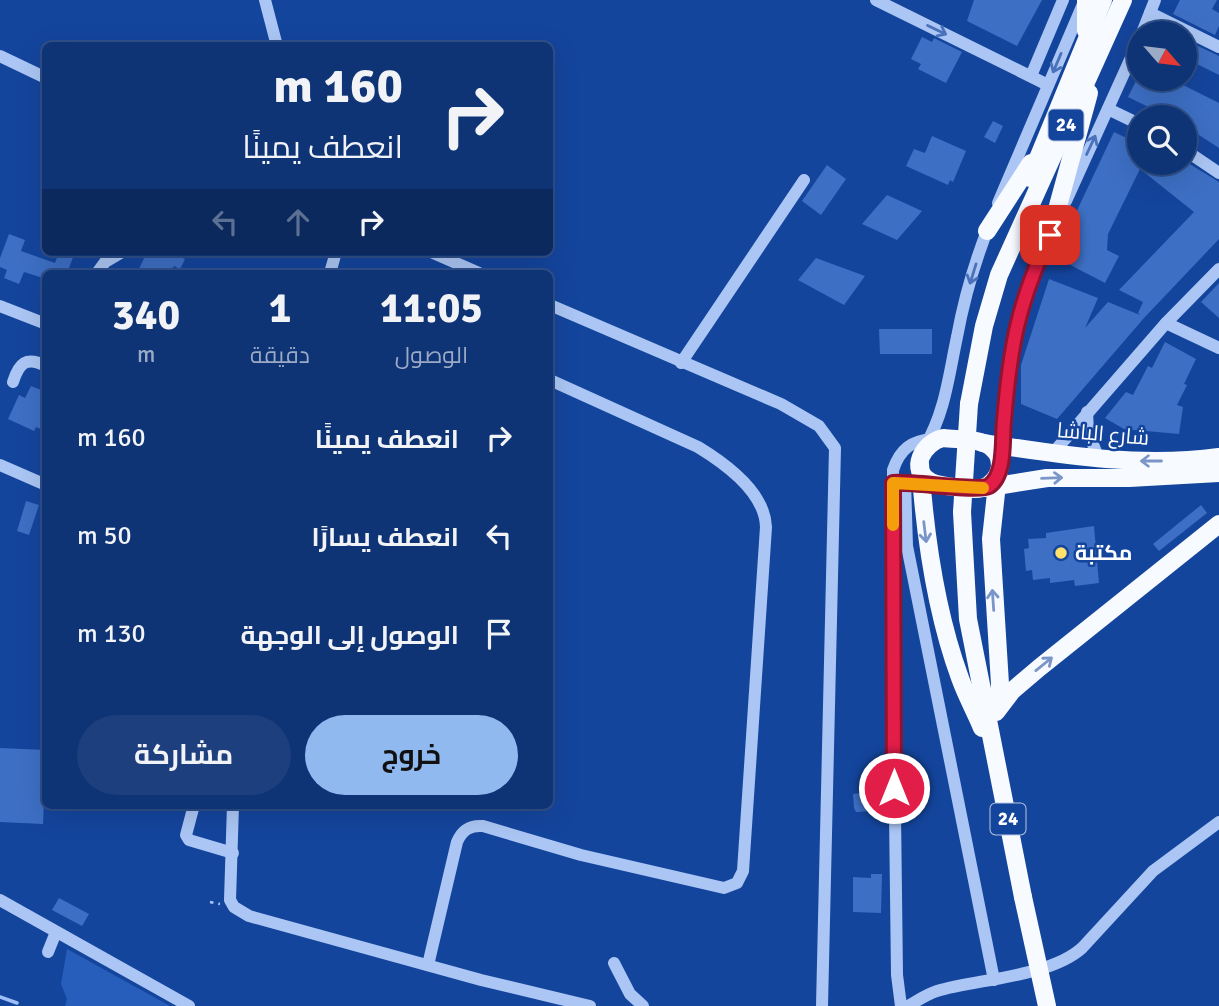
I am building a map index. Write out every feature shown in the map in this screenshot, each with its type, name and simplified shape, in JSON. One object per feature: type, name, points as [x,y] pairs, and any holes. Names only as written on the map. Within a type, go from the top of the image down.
[{"type":"main road","points":[[1085,0],[1094,44]]},
{"type":"main road","name":"24","points":[[1009,249],[1092,67],[1102,0]]},
{"type":"main road","name":"24","points":[[1047,1006],[968,619],[962,512],[969,404],[984,326],[1041,148],[1094,44],[1123,0]]},
{"type":"main road","points":[[1094,44],[1137,0]]},
{"type":"main road","points":[[1050,235],[1083,118],[1092,67]]},
{"type":"main road","points":[[987,231],[1041,148]]},
{"type":"main road","points":[[983,443],[996,452],[991,540],[1000,684],[994,741]]},
{"type":"main road","name":"شارع الباشا","points":[[921,465],[983,443],[1099,460],[1152,462],[1219,457]]},
{"type":"main road","points":[[1000,773],[955,662],[926,541],[921,465],[973,489],[995,479],[1129,478],[1219,473]]},
{"type":"main road","points":[[996,712],[1012,691],[1039,668],[1219,524]]},
{"type":"street","points":[[264,0],[276,42]]},
{"type":"street","points":[[876,0],[1048,85]]},
{"type":"street","points":[[1031,76],[1063,0]]},
{"type":"street","points":[[994,980],[907,546],[921,465],[942,410],[964,307],[987,231],[1085,0]]},
{"type":"street","points":[[1147,21],[1155,0]]},
{"type":"street","points":[[1150,13],[1219,47]]},
{"type":"street","points":[[0,56],[42,76]]},
{"type":"street","points":[[995,479],[1002,446],[1016,323],[1031,278],[1127,67]]},
{"type":"street","points":[[1108,109],[1127,118]]},
{"type":"street","points":[[1197,158],[1219,173]]},
{"type":"street","points":[[681,363],[804,180]]},
{"type":"street","points":[[99,270],[105,262],[115,256]]},
{"type":"street","points":[[440,256],[472,270]]},
{"type":"street","points":[[1053,453],[1166,323],[1219,269]]},
{"type":"street","points":[[553,305],[781,404],[819,426],[835,448],[822,1006]]},
{"type":"street","points":[[0,306],[42,322]]},
{"type":"street","points":[[1166,323],[1219,348]]},
{"type":"street","points":[[13,382],[24,361],[42,364]]},
{"type":"street","points":[[428,965],[457,842],[463,832],[472,826],[483,826],[593,858],[724,888],[737,883],[743,871],[766,527],[764,511],[751,491],[716,459],[698,447],[553,381]]},
{"type":"street","points":[[1087,412],[1088,431],[1099,460]]},
{"type":"street","points":[[0,465],[42,483]]},
{"type":"street","points":[[894,788],[921,465]]},
{"type":"street","points":[[193,809],[186,835],[189,840],[233,853]]},
{"type":"street","points":[[233,809],[230,900],[234,907],[249,916],[590,1006]]},
{"type":"street","points":[[895,813],[897,987],[901,1006]]},
{"type":"street","points":[[908,1006],[934,991],[1012,978],[1076,953],[1153,871],[1219,822]]},
{"type":"street","points":[[0,900],[189,1006]]},
{"type":"street","points":[[48,952],[56,932]]},
{"type":"street","points":[[614,963],[630,994],[643,1006]]},
{"type":"shaded area","points":[[67,949],[170,1006],[65,1006],[67,999],[61,984]]},
{"type":"building","points":[[974,0],[1042,0],[1017,46],[967,21]]},
{"type":"building","points":[[1180,0],[1217,0],[1212,9],[1219,13],[1219,26],[1215,35],[1197,26],[1197,21],[1187,21],[1173,14]]},
{"type":"building","points":[[922,37],[932,42],[934,38],[962,52],[946,83],[918,69],[921,64],[911,59]]},
{"type":"building","points":[[1197,46],[1219,56],[1219,75],[1197,64]]},
{"type":"building","points":[[1131,91],[1195,91],[1219,103],[1219,148],[1197,134],[1197,105],[1144,105],[1128,97]]},
{"type":"building","points":[[993,121],[1003,126],[995,143],[984,137]]},
{"type":"building","points":[[1114,132],[1127,138],[1127,175],[1137,175],[1108,234],[1107,250],[1119,256],[1105,283],[1055,257]]},
{"type":"building","points":[[932,136],[966,151],[953,182],[950,180],[948,185],[906,166],[914,149],[925,153]]},
{"type":"building","points":[[827,165],[846,179],[821,215],[802,201]]},
{"type":"building","points":[[1197,169],[1219,182],[1219,239],[1144,318],[1057,419],[1021,404],[1021,365],[1049,279],[1098,298],[1085,328],[1108,302],[1140,315],[1138,313],[1143,302],[1119,290],[1194,212],[1148,175],[1197,175]]},
{"type":"building","points":[[887,195],[922,211],[897,240],[862,224]]},
{"type":"building","points":[[9,234],[25,240],[21,251],[55,263],[58,256],[74,256],[69,268],[73,270],[42,270],[42,278],[24,272],[19,284],[4,278],[7,270],[0,267],[0,258]]},
{"type":"building","points":[[145,256],[178,256],[185,259],[180,269],[174,266],[172,270],[138,270]]},
{"type":"building","points":[[816,258],[865,276],[844,305],[798,280]]},
{"type":"building","points":[[1219,283],[1219,318],[1201,302]]},
{"type":"building","points":[[879,329],[932,329],[932,354],[880,354]]},
{"type":"building","points":[[1165,342],[1196,359],[1177,405],[1183,407],[1179,434],[1124,429],[1105,418],[1126,392],[1133,395],[1148,366],[1152,368]]},
{"type":"building","points":[[31,386],[42,390],[42,429],[36,427],[34,431],[8,419],[19,395],[25,398]]},
{"type":"building","points":[[26,501],[39,505],[29,535],[17,531]]},
{"type":"building","points":[[1201,505],[1207,513],[1159,551],[1153,544]]},
{"type":"building","name":"مكتبة","points":[[1094,526],[1099,583],[1075,586],[1074,580],[1050,583],[1050,578],[1033,580],[1032,570],[1026,571],[1024,549],[1029,548],[1028,539],[1046,538],[1046,533]]},
{"type":"building","points":[[0,748],[42,750],[43,824],[0,822]]},
{"type":"building","points":[[903,787],[916,787],[918,812],[904,813],[896,804],[890,806],[886,814],[873,815],[873,811],[856,812],[854,808],[853,794],[885,789],[889,795],[895,797],[901,793]]},
{"type":"building","points":[[871,874],[882,874],[881,913],[853,912],[853,877],[871,878]]},
{"type":"building","points":[[59,898],[89,914],[82,926],[52,910]]},
{"type":"waterway","points":[[0,997],[17,1003]]},
{"type":"tunnel","points":[[894,788],[895,813]]},
{"type":"slow traffic","points":[[893,525],[893,483],[933,483],[983,488]]},
{"type":"place","name":"مكتبة","points":[[1061,553]]},
{"type":"route","points":[[894,788],[893,483],[933,483],[981,489],[988,486],[998,475],[1016,323],[1034,269],[1050,235]]}]
